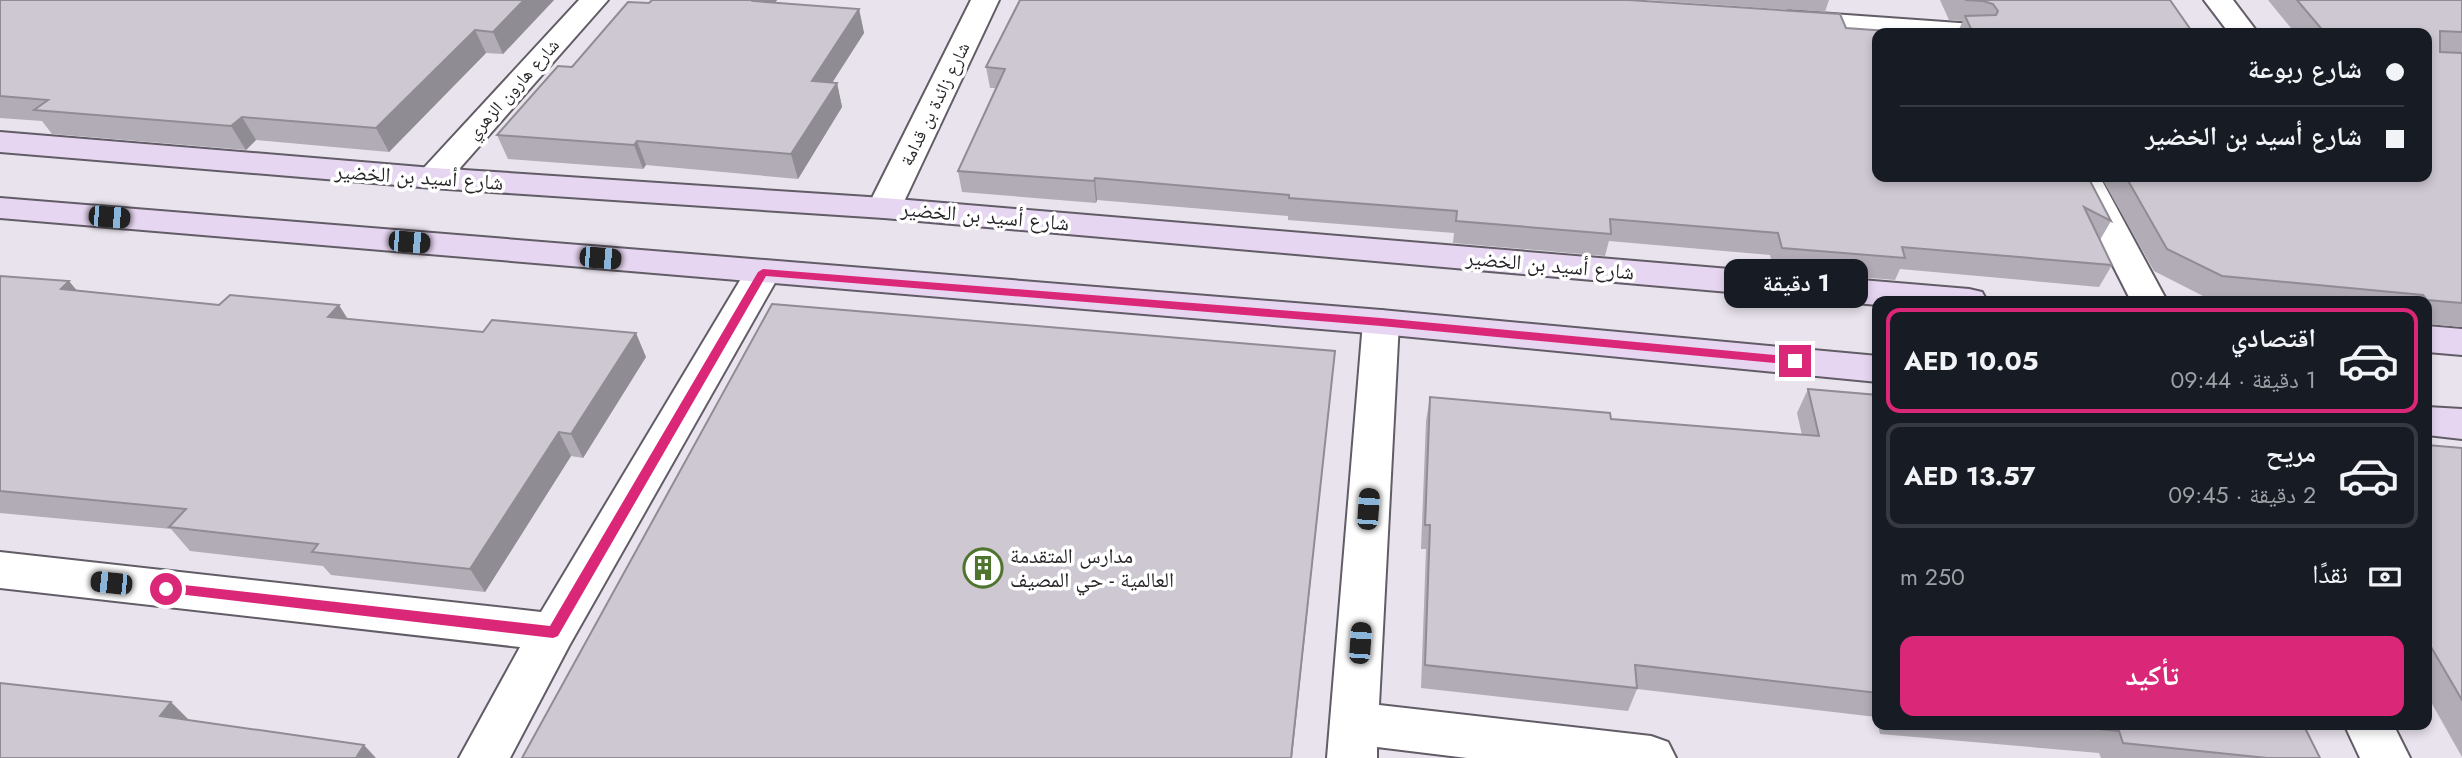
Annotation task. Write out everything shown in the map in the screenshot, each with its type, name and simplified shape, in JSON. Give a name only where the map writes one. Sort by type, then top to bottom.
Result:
[{"type":"street","name":"شارع هارون الزهري","points":[[433,178],[594,0]]},
{"type":"street","name":"شارع زائدة بن قدامة","points":[[884,208],[985,0]]},
{"type":"street","points":[[2218,0],[2240,28]]},
{"type":"street","points":[[1767,18],[1871,12],[1949,28]]},
{"type":"street","name":"شارع أسيد بن الخضير","points":[[0,142],[433,178],[884,208],[1911,296]]},
{"type":"street","points":[[2087,182],[2146,296]]},
{"type":"street","points":[[0,208],[1381,322],[1872,368]]},
{"type":"street","points":[[484,758],[553,632],[763,272]]},
{"type":"street","points":[[1381,322],[1353,740],[1651,758]]},
{"type":"street","points":[[2432,339],[2462,342]]},
{"type":"street","points":[[2432,421],[2462,424]]},
{"type":"street","points":[[0,570],[553,632]]},
{"type":"street","points":[[2371,730],[2385,758]]},
{"type":"building","points":[[0,0],[524,0],[493,32],[475,30],[376,128],[242,117],[231,126],[34,110],[48,100],[0,96]]},
{"type":"building","points":[[652,0],[754,0],[859,9],[812,81],[837,83],[791,154],[637,141],[634,145],[497,135],[558,66],[572,67],[628,2],[649,3]]},
{"type":"building","points":[[1020,0],[1629,0],[1840,14],[1846,28],[1872,30],[1872,182],[2091,182],[2111,221],[2084,207],[2112,265],[1902,247],[1905,258],[1782,248],[1778,233],[1610,219],[1611,234],[1456,221],[1457,211],[1289,198],[1289,195],[1095,178],[1094,181],[958,171],[1005,69],[986,67]]},
{"type":"building","points":[[1965,0],[2170,0],[2190,28],[1971,28],[1965,16],[1996,15],[1998,11],[1993,4]]},
{"type":"building","points":[[2297,0],[2462,0],[2462,32],[2440,31],[2440,52],[2462,53],[2462,303],[2432,300],[2432,296],[2222,276],[2167,249],[2129,182],[2432,182],[2432,28],[2321,28]]},
{"type":"building","points":[[0,276],[69,281],[61,289],[219,305],[230,295],[339,305],[328,317],[483,332],[492,320],[636,333],[571,434],[559,432],[470,569],[312,552],[318,544],[169,527],[186,509],[0,491]]},
{"type":"building","name":"مدارس المتقدمة العالمية - حي المصيف","points":[[772,304],[1335,351],[1291,758],[522,758]]},
{"type":"building","points":[[1808,389],[1872,394],[1872,692],[1635,665],[1637,688],[1425,665],[1430,525],[1425,525],[1430,397],[1610,413],[1611,419],[1819,436]]},
{"type":"building","points":[[2432,445],[2462,448],[2462,700],[2432,649]]},
{"type":"building","points":[[0,683],[171,702],[160,716],[364,745],[356,758],[0,758]]},
{"type":"building","points":[[2109,730],[2306,730],[2320,758],[2267,758],[2123,743],[2119,731]]},
{"type":"place","name":"مدارس المتقدمة العالمية - حي المصيف","points":[[983,568]]},
{"type":"route","points":[[166,589],[553,632],[763,272],[1381,322],[1795,361]]}]
